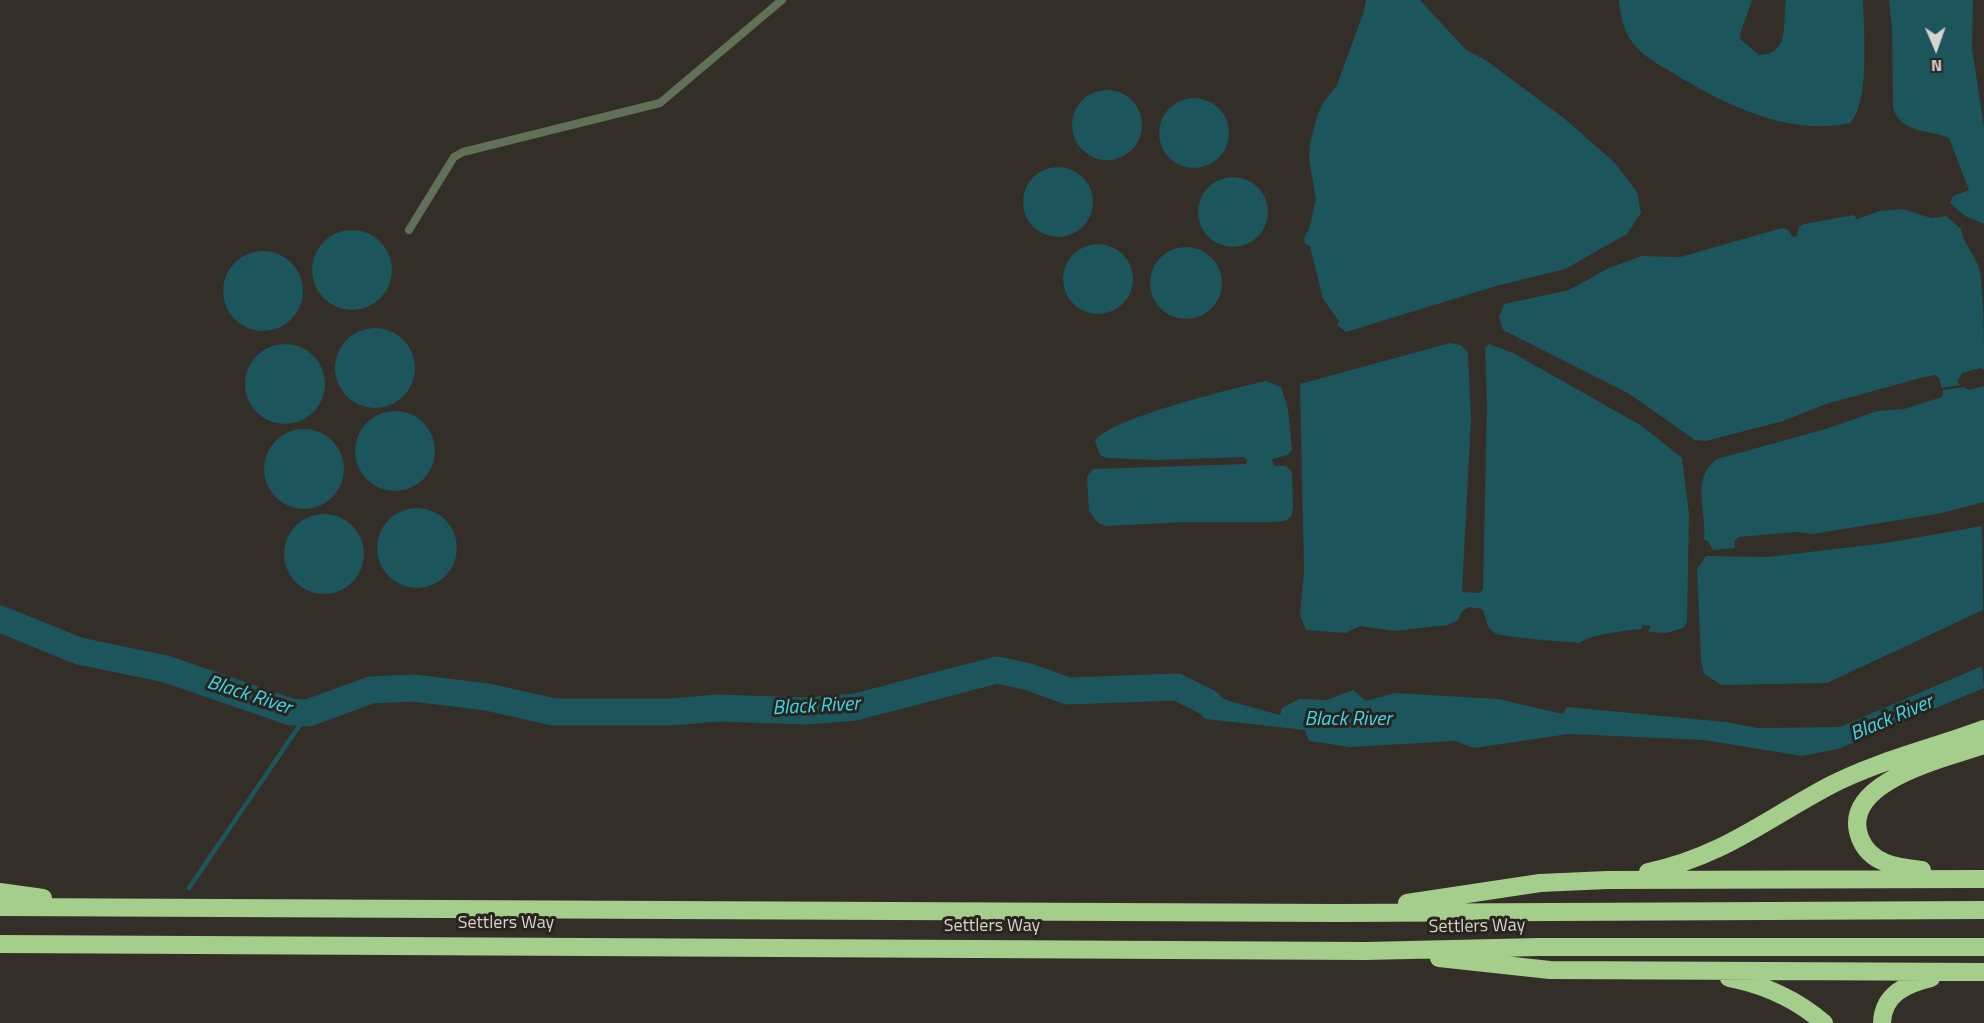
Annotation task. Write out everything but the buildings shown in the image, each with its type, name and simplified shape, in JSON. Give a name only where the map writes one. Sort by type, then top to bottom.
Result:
[{"type":"highway","points":[[1607,880],[1695,860],[1732,844],[1830,786],[1984,729]]},
{"type":"highway","points":[[1983,879],[1899,867],[1881,861],[1866,850],[1860,839],[1857,824],[1864,801],[1878,786],[1897,776],[1984,745]]},
{"type":"highway","points":[[1337,913],[1540,883],[1607,880],[1983,879]]},
{"type":"highway","points":[[0,892],[115,907]]},
{"type":"highway","name":"Settlers Way","points":[[0,907],[1337,913],[1984,910]]},
{"type":"highway","name":"Settlers Way","points":[[0,944],[1366,951],[1539,946],[1984,947]]},
{"type":"highway","points":[[1366,951],[1550,970],[1984,972]]},
{"type":"highway","points":[[1688,971],[1743,981],[1774,990],[1811,1011],[1824,1023]]},
{"type":"highway","points":[[1882,1023],[1885,1007],[1898,990],[1922,980],[1956,972]]},
{"type":"lane","points":[[409,230],[454,157],[463,152],[660,103],[782,0]]},
{"type":"water","points":[[1366,0],[1420,0],[1466,50],[1487,61],[1565,119],[1614,162],[1637,192],[1641,213],[1627,234],[1565,269],[1496,286],[1346,332],[1337,325],[1339,321],[1323,299],[1310,246],[1305,244],[1304,238],[1309,229],[1316,199],[1309,159],[1310,144],[1317,116],[1323,103],[1337,85]]},
{"type":"water","points":[[1619,0],[1752,0],[1740,34],[1741,40],[1759,55],[1769,53],[1781,43],[1786,0],[1863,0],[1865,47],[1863,83],[1861,100],[1856,113],[1850,123],[1827,126],[1804,125],[1781,122],[1758,115],[1713,96],[1655,63],[1639,50],[1625,30]]},
{"type":"water","points":[[1889,0],[1973,0],[1972,49],[1984,127],[1984,224],[1965,216],[1950,203],[1953,196],[1969,190],[1949,138],[1909,127],[1902,122],[1893,108],[1892,28]]},
{"type":"water","points":[[1107,90],[1120,93],[1132,100],[1139,112],[1142,125],[1139,138],[1132,150],[1120,157],[1107,160],[1094,157],[1082,150],[1075,138],[1072,125],[1075,112],[1082,100],[1094,93]]},
{"type":"water","points":[[1194,98],[1207,101],[1219,108],[1226,120],[1229,133],[1226,146],[1219,158],[1207,165],[1194,168],[1181,165],[1169,158],[1162,146],[1159,133],[1162,120],[1169,108],[1181,101]]},
{"type":"water","points":[[1058,167],[1071,170],[1083,177],[1090,189],[1093,202],[1090,215],[1083,227],[1071,234],[1058,237],[1045,234],[1033,227],[1026,215],[1023,202],[1026,189],[1033,177],[1045,170]]},
{"type":"water","points":[[1240,177],[1253,183],[1262,192],[1266,198],[1268,212],[1266,226],[1258,237],[1247,245],[1226,247],[1208,237],[1200,226],[1198,205],[1208,187],[1219,179]]},
{"type":"water","points":[[1903,209],[1931,218],[1946,216],[1961,229],[1964,240],[1980,271],[1984,370],[1981,368],[1962,373],[1957,382],[1960,385],[1942,388],[1939,378],[1935,375],[1924,377],[1826,404],[1783,421],[1706,441],[1695,440],[1628,393],[1503,330],[1499,317],[1504,304],[1569,290],[1609,268],[1642,256],[1680,257],[1782,228],[1788,230],[1793,237],[1797,236],[1799,227],[1804,224],[1854,215],[1857,219],[1880,211]]},
{"type":"water","points":[[352,230],[367,233],[380,242],[389,255],[392,270],[389,285],[380,298],[367,307],[352,310],[337,307],[324,298],[315,285],[312,270],[315,255],[324,242],[337,233]]},
{"type":"water","points":[[1105,244],[1118,250],[1127,259],[1131,265],[1133,279],[1131,293],[1123,304],[1112,312],[1091,314],[1073,304],[1065,293],[1063,272],[1073,254],[1084,246]]},
{"type":"water","points":[[1186,247],[1206,253],[1216,263],[1222,283],[1216,303],[1206,313],[1186,319],[1166,313],[1156,303],[1150,283],[1156,263],[1166,253]]},
{"type":"water","points":[[263,251],[278,254],[291,263],[300,276],[303,291],[300,306],[291,319],[278,328],[263,331],[248,328],[235,319],[226,306],[223,291],[226,276],[235,263],[248,254]]},
{"type":"water","points":[[375,328],[390,331],[403,340],[412,353],[415,368],[412,383],[403,396],[390,405],[375,408],[360,405],[347,396],[338,383],[335,368],[338,353],[347,340],[360,331]]},
{"type":"water","points":[[1450,343],[1461,345],[1468,353],[1471,419],[1462,592],[1480,593],[1483,589],[1487,404],[1485,348],[1489,344],[1513,353],[1642,426],[1682,458],[1689,514],[1687,622],[1683,628],[1666,633],[1648,632],[1651,626],[1642,625],[1642,629],[1600,635],[1579,643],[1535,639],[1495,633],[1488,625],[1482,609],[1469,607],[1462,611],[1458,620],[1448,625],[1394,631],[1360,626],[1345,633],[1306,630],[1300,615],[1304,571],[1300,384]]},
{"type":"water","points":[[285,344],[300,347],[313,356],[322,369],[325,384],[322,399],[313,412],[300,421],[285,424],[270,421],[257,412],[248,399],[245,384],[248,369],[257,356],[270,347]]},
{"type":"water","points":[[1266,381],[1281,387],[1288,409],[1292,449],[1288,455],[1272,459],[1274,466],[1286,466],[1292,472],[1291,517],[1285,521],[1271,522],[1185,522],[1106,526],[1098,523],[1089,511],[1087,477],[1093,469],[1246,464],[1247,460],[1244,457],[1156,460],[1107,458],[1100,455],[1095,441],[1105,432],[1122,423],[1173,405]]},
{"type":"water","points":[[1984,386],[1984,502],[1937,514],[1812,534],[1795,532],[1739,537],[1734,541],[1735,548],[1713,550],[1708,541],[1704,540],[1702,486],[1709,467],[1717,459],[1829,428],[1877,411],[1904,409],[1942,397],[1943,390],[1963,387],[1970,390]]},
{"type":"water","points":[[395,411],[410,414],[423,423],[432,436],[435,451],[432,466],[423,479],[410,488],[395,491],[380,488],[367,479],[358,466],[355,451],[358,436],[367,423],[380,414]]},
{"type":"water","points":[[304,429],[319,432],[332,441],[341,454],[344,469],[341,484],[332,497],[319,506],[304,509],[289,506],[276,497],[267,484],[264,469],[267,454],[276,441],[289,432]]},
{"type":"water","points":[[417,508],[432,511],[445,520],[454,533],[457,548],[454,563],[445,576],[432,585],[417,588],[402,585],[389,576],[380,563],[377,548],[380,533],[389,520],[402,511]]},
{"type":"water","points":[[324,514],[339,517],[352,526],[361,539],[364,554],[361,569],[352,582],[339,591],[324,594],[309,591],[296,582],[287,569],[284,554],[287,539],[296,526],[309,517]]},
{"type":"water","points":[[1982,526],[1983,610],[1827,683],[1722,685],[1704,674],[1701,660],[1697,569],[1706,556],[1768,557],[1886,543]]},
{"type":"water","name":"Black River","points":[[1982,666],[1984,688],[1838,749],[1802,756],[1704,740],[1569,734],[1474,748],[1455,741],[1350,747],[1309,741],[1305,730],[1205,719],[1177,687],[1187,681],[1229,701],[1280,715],[1282,708],[1299,699],[1327,700],[1353,690],[1366,701],[1395,693],[1498,699],[1563,714],[1567,707],[1726,722],[1758,728],[1840,727]]},
{"type":"waterway","name":"Black River","points":[[0,619],[79,651],[166,669],[291,712],[308,713],[371,690],[413,688],[487,697],[554,712],[671,712],[718,708],[807,711],[855,707],[997,670],[1029,677],[1068,691],[1177,687],[1209,703]]},
{"type":"waterway","points":[[189,888],[308,713]]}]
